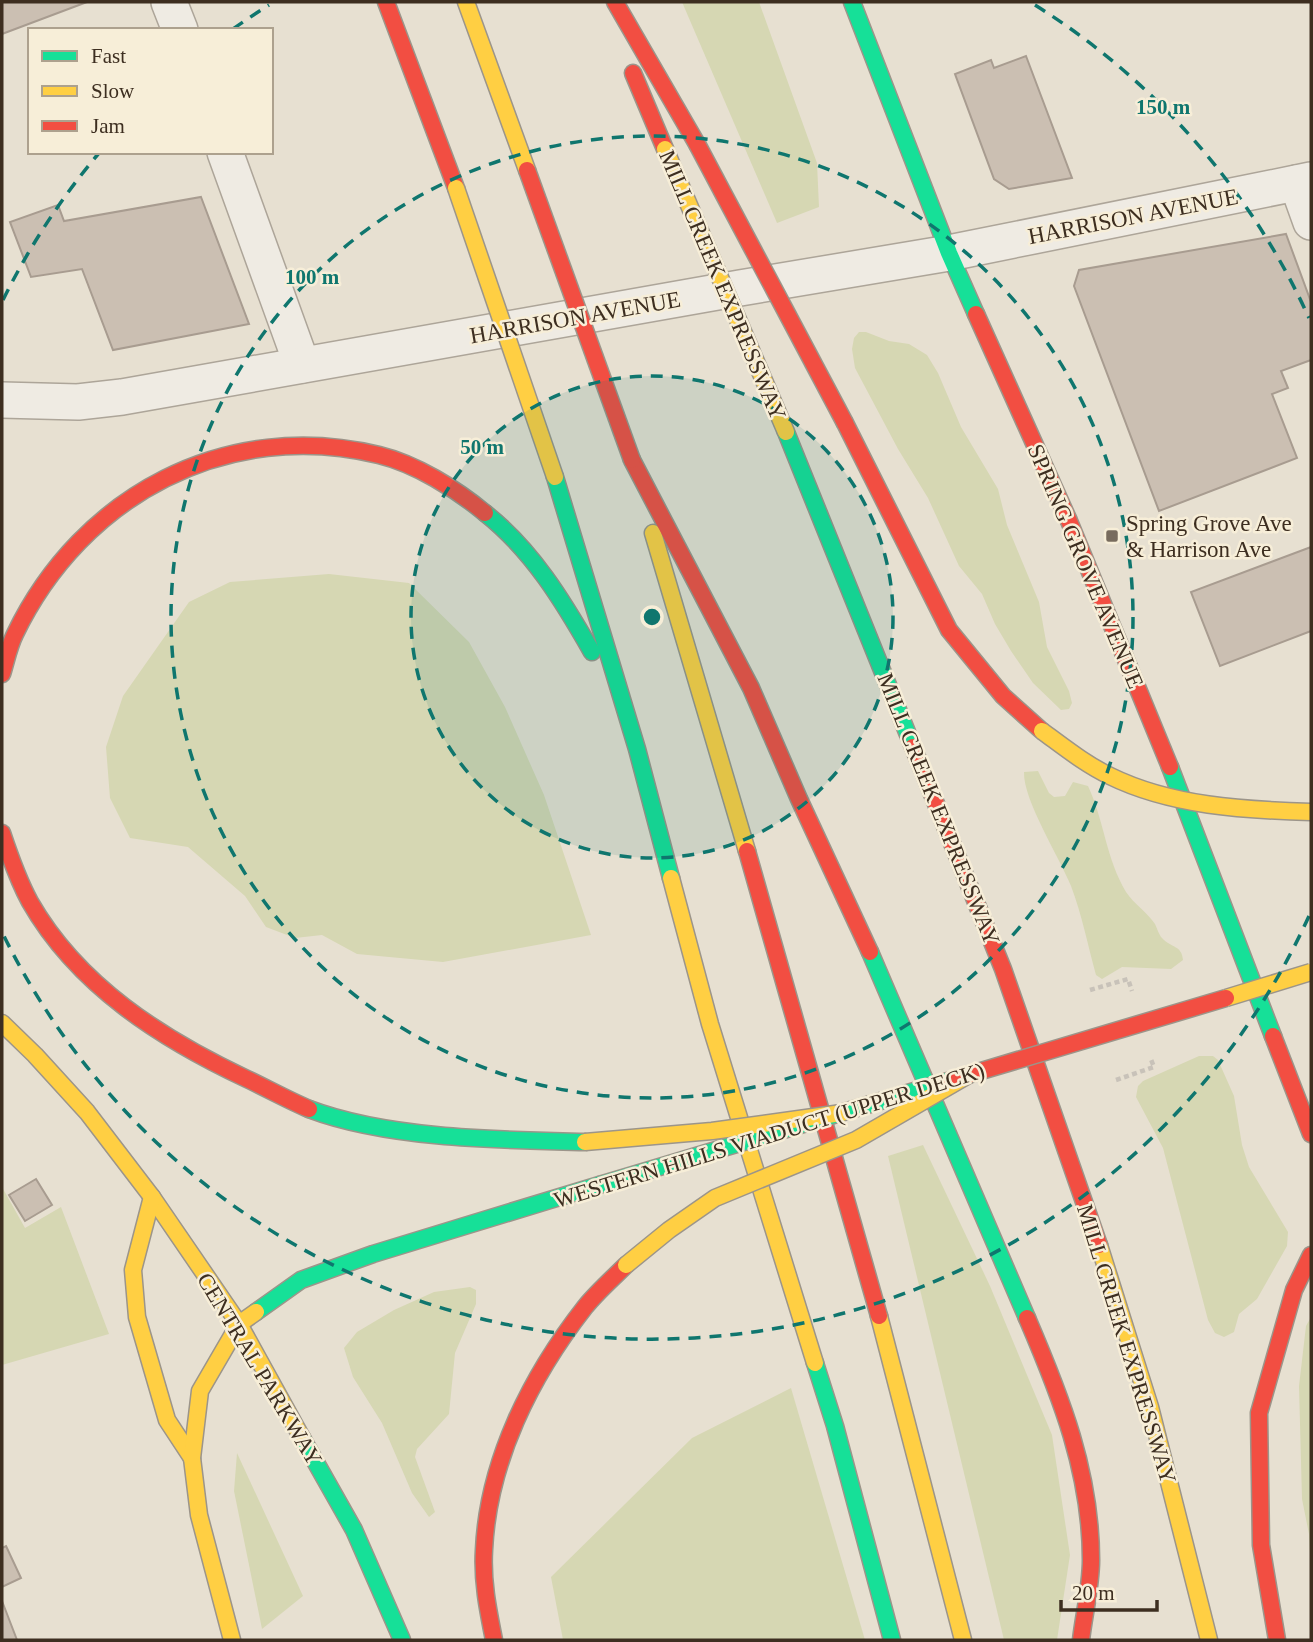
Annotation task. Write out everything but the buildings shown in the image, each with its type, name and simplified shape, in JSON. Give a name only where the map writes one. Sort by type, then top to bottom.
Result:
[{"type":"main road","points":[[386,2],[456,188],[555,477],[637,749],[710,1024],[835,1426],[892,1640]]},
{"type":"main road","points":[[466,2],[632,460],[787,988],[867,1273],[963,1640]]},
{"type":"main road","name":"MILL CREEK EXPRESSWAY","points":[[604,2],[786,432],[1003,969],[1086,1203],[1150,1407],[1209,1640]]},
{"type":"main road","points":[[615,2],[697,144],[845,423],[949,631],[1003,696],[1042,731],[1088,764],[1135,785],[1185,800],[1249,810],[1311,812]]},
{"type":"main road","name":"SPRING GROVE AVENUE","points":[[852,2],[949,253],[1069,521],[1162,747],[1311,1134]]},
{"type":"main road","points":[[2,674],[13,636],[36,593],[67,551],[102,517],[131,497],[185,467],[241,450],[290,445],[333,446],[382,456],[431,479],[478,508],[523,548],[561,597],[599,663],[637,749]]},
{"type":"main road","points":[[632,460],[751,688],[858,924],[1045,1359],[1070,1424],[1087,1496],[1091,1562],[1081,1640]]},
{"type":"main road","points":[[2,833],[20,884],[47,930],[80,969],[126,1009],[192,1053],[323,1115],[419,1134],[585,1142],[712,1131],[842,1113]]},
{"type":"main road","points":[[1254,984],[1311,970]]},
{"type":"main road","name":"WESTERN HILLS VIADUCT (UPPER DECK)","points":[[239,1324],[301,1280],[373,1254],[1311,970]]},
{"type":"main road","name":"CENTRAL PARKWAY","points":[[2,1023],[87,1112],[152,1197],[239,1324],[354,1530],[402,1640]]},
{"type":"main road","points":[[494,1640],[488,1620],[483,1576],[483,1532],[491,1489],[514,1419],[546,1363],[586,1306],[626,1265],[669,1230],[715,1198],[856,1140],[970,1074]]},
{"type":"main road","points":[[152,1197],[133,1270],[137,1317],[167,1420],[192,1458]]},
{"type":"main road","points":[[1277,1640],[1261,1545],[1259,1413],[1294,1290],[1311,1255]]},
{"type":"main road","points":[[232,1640],[199,1516],[192,1458],[200,1391],[239,1324]]},
{"type":"street","points":[[169,2],[179,28]]},
{"type":"street","points":[[226,154],[302,365]]},
{"type":"street","points":[[1304,181],[1311,222]]},
{"type":"street","name":"HARRISON AVENUE","points":[[2,400],[78,402],[302,365],[949,253],[1304,181]]},
{"type":"path","points":[[1090,990],[1128,979]]},
{"type":"path","points":[[1116,1080],[1154,1067]]},
{"type":"green space","points":[[682,2],[759,2],[817,163],[819,207],[777,223]]},
{"type":"green space","points":[[859,332],[909,344],[927,355],[938,373],[961,427],[998,489],[1007,525],[1039,602],[1047,647],[1069,691],[1072,703],[1069,709],[1061,710],[1033,683],[995,624],[982,594],[959,566],[928,498],[898,449],[855,368],[852,349],[854,338]]},
{"type":"green space","points":[[329,574],[409,583],[469,642],[505,707],[544,795],[591,935],[443,962],[357,954],[322,935],[295,938],[266,927],[245,896],[188,847],[130,838],[110,798],[106,747],[123,696],[189,602],[230,582]]},
{"type":"green space","points":[[1038,771],[1049,793],[1054,797],[1065,796],[1073,782],[1088,786],[1114,866],[1126,892],[1152,920],[1162,938],[1181,952],[1183,960],[1171,969],[1122,967],[1102,979],[1096,975],[1071,886],[1035,812],[1025,784],[1024,772]]},
{"type":"green space","points":[[1199,1056],[1213,1056],[1218,1060],[1234,1096],[1242,1145],[1249,1167],[1288,1232],[1287,1246],[1257,1299],[1239,1314],[1234,1332],[1224,1337],[1215,1333],[1208,1320],[1163,1148],[1136,1097],[1138,1086],[1143,1081]]},
{"type":"green space","points":[[923,1145],[990,1286],[1052,1435],[1070,1555],[1057,1640],[1004,1640],[888,1156]]},
{"type":"green space","points":[[2,1187],[25,1228],[61,1207],[109,1334],[2,1365]]},
{"type":"green space","points":[[470,1287],[476,1290],[476,1304],[455,1353],[449,1414],[417,1449],[415,1457],[435,1512],[429,1517],[412,1493],[382,1423],[353,1377],[344,1348],[357,1332],[394,1310],[434,1292]]},
{"type":"green space","points":[[1311,1317],[1311,1570],[1309,1534],[1302,1499],[1299,1386],[1306,1326]]},
{"type":"green space","points":[[791,1388],[865,1640],[563,1640],[551,1577],[692,1438]]},
{"type":"green space","points":[[237,1453],[303,1596],[262,1629],[234,1491]]},
{"type":"traffic: fast","points":[[852,2],[949,253],[976,314]]},
{"type":"traffic: fast","points":[[786,432],[913,747]]},
{"type":"traffic: fast","points":[[555,477],[637,749],[671,878]]},
{"type":"traffic: fast","points":[[485,513],[532,560],[558,595],[592,652]]},
{"type":"traffic: fast","points":[[1170,767],[1273,1036]]},
{"type":"traffic: fast","points":[[870,952],[1027,1318]]},
{"type":"traffic: fast","points":[[599,1185],[951,1080]]},
{"type":"traffic: fast","points":[[309,1109],[374,1127],[409,1132],[482,1139],[585,1142]]},
{"type":"traffic: fast","points":[[256,1312],[301,1280],[373,1254],[599,1185]]},
{"type":"traffic: fast","points":[[815,1363],[835,1426],[892,1640]]},
{"type":"traffic: fast","points":[[302,1438],[354,1530],[402,1640]]},
{"type":"traffic: slow","points":[[466,2],[527,170]]},
{"type":"traffic: slow","points":[[665,149],[786,432]]},
{"type":"traffic: slow","points":[[456,188],[555,477]]},
{"type":"traffic: slow","points":[[653,533],[747,851]]},
{"type":"traffic: slow","points":[[1042,731],[1101,771],[1158,794],[1234,808],[1311,812]]},
{"type":"traffic: slow","points":[[671,878],[710,1024],[815,1363]]},
{"type":"traffic: slow","points":[[1226,998],[1311,972]]},
{"type":"traffic: slow","points":[[2,1023],[87,1112],[152,1197],[239,1324],[302,1438]]},
{"type":"traffic: slow","points":[[626,1265],[669,1230],[715,1198],[856,1140],[970,1074]]},
{"type":"traffic: slow","points":[[585,1142],[712,1131],[842,1113]]},
{"type":"traffic: slow","points":[[152,1197],[133,1270],[137,1317],[167,1420],[192,1458]]},
{"type":"traffic: slow","points":[[1099,1245],[1150,1407],[1209,1640]]},
{"type":"traffic: slow","points":[[232,1640],[199,1515],[192,1458],[200,1391],[239,1324],[256,1312]]},
{"type":"traffic: slow","points":[[879,1316],[963,1640]]},
{"type":"traffic: jam","points":[[386,2],[456,188]]},
{"type":"traffic: jam","points":[[615,2],[697,144]]},
{"type":"traffic: jam","points":[[633,73],[665,149]]},
{"type":"traffic: jam","points":[[697,144],[845,423]]},
{"type":"traffic: jam","points":[[527,170],[632,460]]},
{"type":"traffic: jam","points":[[976,314],[1069,521],[1170,767]]},
{"type":"traffic: jam","points":[[845,423],[949,630],[1003,696],[1042,731]]},
{"type":"traffic: jam","points":[[2,674],[15,634],[44,585],[79,542],[120,507],[165,478],[215,459],[267,448],[322,446],[379,455],[407,464],[435,478],[485,513]]},
{"type":"traffic: jam","points":[[632,460],[751,688],[870,952]]},
{"type":"traffic: jam","points":[[913,747],[1003,969],[1099,1245]]},
{"type":"traffic: jam","points":[[2,833],[30,902],[72,959],[97,984],[154,1028],[184,1046],[309,1109]]},
{"type":"traffic: jam","points":[[747,851],[879,1316]]},
{"type":"traffic: jam","points":[[951,1080],[1226,998]]},
{"type":"traffic: jam","points":[[1273,1036],[1311,1134]]},
{"type":"traffic: jam","points":[[1277,1640],[1261,1545],[1259,1413],[1294,1290],[1311,1255]]},
{"type":"traffic: jam","points":[[494,1640],[485,1584],[484,1550],[487,1517],[503,1452],[530,1391],[565,1334],[585,1307],[626,1265]]},
{"type":"traffic: jam","points":[[1027,1318],[1072,1436],[1086,1497],[1091,1570],[1081,1640]]},
{"type":"place","name":"Spring Grove Ave & Harrison Ave","points":[[1112,536]]}]
